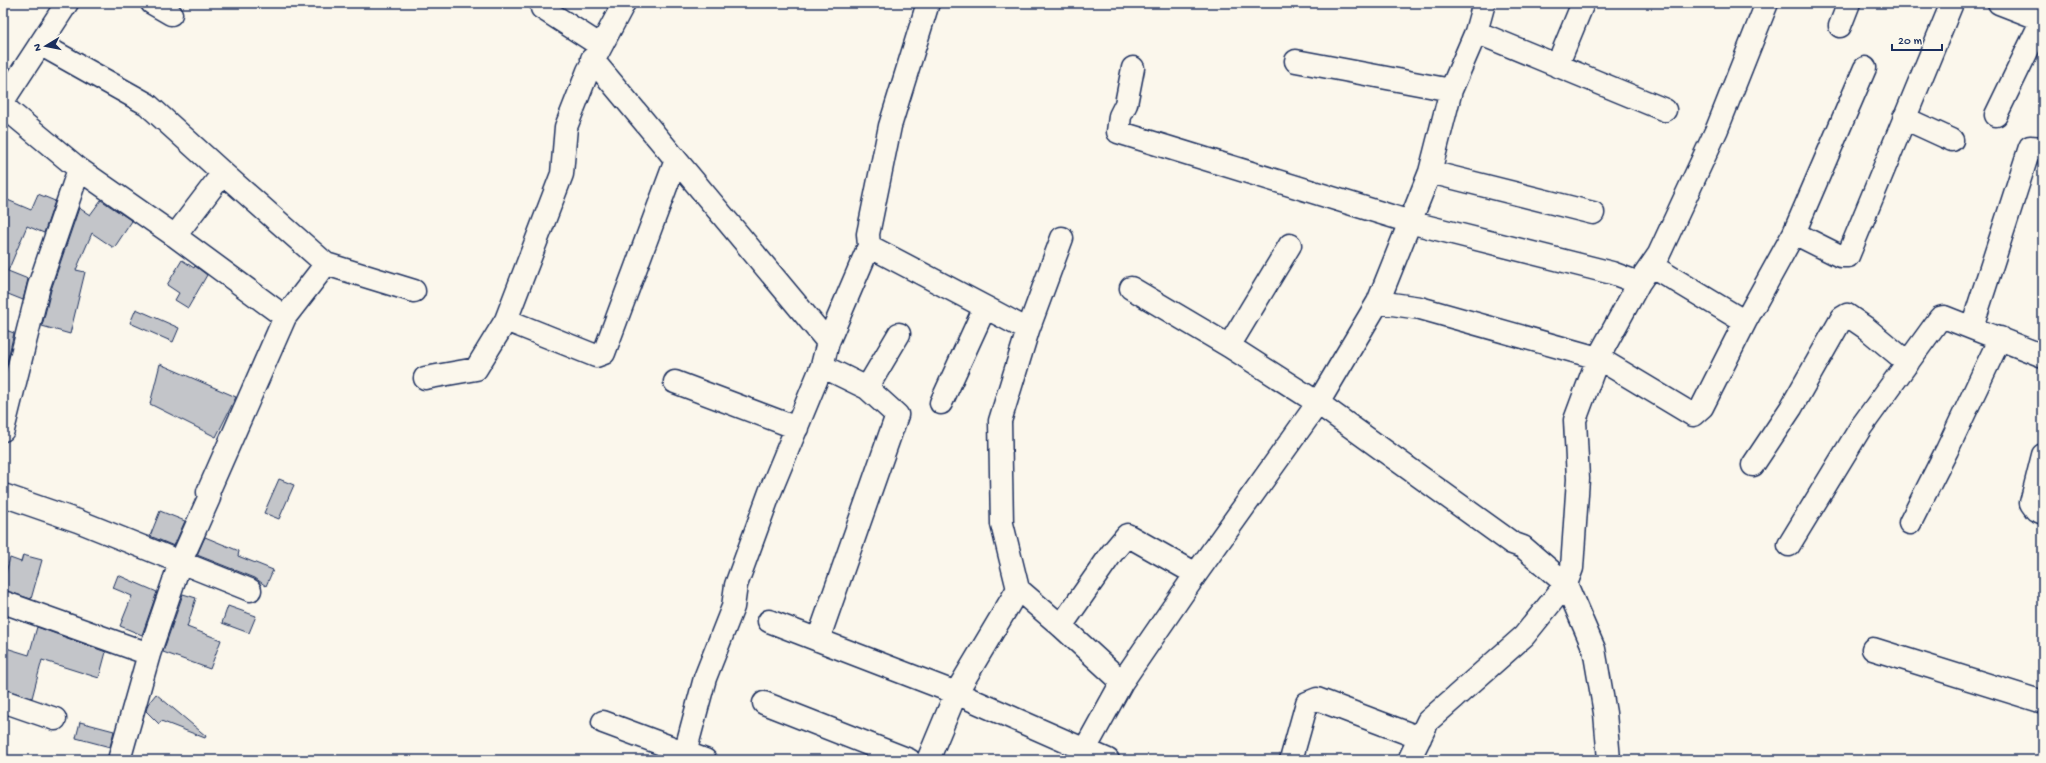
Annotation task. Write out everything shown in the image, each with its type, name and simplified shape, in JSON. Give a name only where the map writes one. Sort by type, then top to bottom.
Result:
[{"type":"street","points":[[3,101],[67,3]]},
{"type":"street","points":[[152,3],[171,14]]},
{"type":"street","points":[[541,3],[542,8],[596,55],[676,160],[828,342]]},
{"type":"street","points":[[425,378],[476,369],[506,320],[562,174],[566,127],[596,55],[624,3]]},
{"type":"street","points":[[684,756],[705,678],[733,608],[736,585],[770,492],[822,366],[828,342],[869,246],[868,234],[890,126],[928,3]]},
{"type":"street","points":[[1081,755],[1122,682],[1196,574],[1318,403],[1378,302],[1430,172],[1451,90],[1476,32],[1484,3]]},
{"type":"street","points":[[1557,66],[1583,3]]},
{"type":"street","points":[[1409,760],[1428,721],[1524,636],[1566,584],[1572,568],[1578,479],[1575,420],[1598,358],[1639,283],[1660,254],[1717,129],[1767,3]]},
{"type":"street","points":[[1840,26],[1848,3]]},
{"type":"street","points":[[1794,233],[1840,256],[1848,256],[1952,3]]},
{"type":"street","points":[[1996,115],[2042,20],[1999,3]]},
{"type":"street","points":[[1476,32],[1665,110]]},
{"type":"street","points":[[40,44],[147,104],[326,264],[414,291]]},
{"type":"street","points":[[1296,61],[1451,90]]},
{"type":"street","points":[[1133,68],[1126,104],[1120,116],[1118,132],[1410,222],[1612,273],[1639,283]]},
{"type":"street","points":[[1378,302],[1420,308],[1598,358],[1693,415],[1702,407],[1745,322],[1794,233],[1865,68]]},
{"type":"street","points":[[3,106],[79,169],[176,236],[285,317]]},
{"type":"street","points":[[1904,118],[1952,140]]},
{"type":"street","points":[[1972,327],[2030,146],[2043,148]]},
{"type":"street","points":[[506,320],[596,356],[604,353],[676,160]]},
{"type":"street","points":[[3,430],[39,286],[79,169]]},
{"type":"street","points":[[1430,172],[1592,213]]},
{"type":"street","points":[[176,236],[223,173]]},
{"type":"street","points":[[1062,238],[1028,330],[1000,421],[1002,524],[1018,589],[1122,682]]},
{"type":"street","points":[[1229,346],[1290,245]]},
{"type":"street","points":[[869,246],[1028,330]]},
{"type":"street","points":[[119,760],[149,654],[180,563],[209,498],[208,492],[285,317],[326,264]]},
{"type":"street","points":[[1652,266],[1745,322]]},
{"type":"street","points":[[1131,288],[1229,346],[1318,403],[1512,543],[1523,547],[1566,584],[1594,648],[1606,713],[1609,760]]},
{"type":"street","points":[[940,403],[985,307]]},
{"type":"street","points":[[1753,465],[1791,408],[1842,318],[1847,315],[1866,328],[1908,363]]},
{"type":"street","points":[[1789,545],[1861,427],[1940,318],[1944,317],[1972,327],[2043,356]]},
{"type":"street","points":[[867,388],[898,334]]},
{"type":"street","points":[[1910,523],[1948,450],[2000,338]]},
{"type":"street","points":[[818,640],[897,415],[867,388],[822,366]]},
{"type":"street","points":[[675,382],[797,428]]},
{"type":"street","points":[[2043,455],[2031,503],[2036,510],[2043,513]]},
{"type":"street","points":[[3,495],[78,521],[250,590]]},
{"type":"street","points":[[1061,626],[1112,553],[1127,535],[1196,574]]},
{"type":"street","points":[[928,760],[956,693],[1018,589]]},
{"type":"street","points":[[3,602],[149,654]]},
{"type":"street","points":[[769,621],[956,693],[1081,755],[1108,760]]},
{"type":"street","points":[[1873,649],[2043,702]]},
{"type":"street","points":[[1291,760],[1306,702],[1317,699],[1420,738]]},
{"type":"street","points":[[3,701],[55,719]]},
{"type":"street","points":[[764,703],[909,760]]},
{"type":"street","points":[[603,722],[684,756],[705,760]]},
{"type":"building","points":[[38,194],[55,201],[44,233],[27,226],[8,271],[28,279],[23,300],[3,292],[3,198],[31,210]]},
{"type":"building","points":[[101,200],[132,221],[114,248],[92,233],[76,270],[85,272],[70,334],[42,326],[51,290],[79,208],[90,215]]},
{"type":"building","points":[[182,260],[194,268],[195,266],[207,275],[188,308],[175,300],[179,293],[167,285]]},
{"type":"building","points":[[136,309],[179,328],[173,342],[130,323]]},
{"type":"building","points":[[3,329],[14,333],[4,375],[3,375]]},
{"type":"building","points":[[160,364],[236,397],[216,437],[150,404]]},
{"type":"building","points":[[279,479],[294,485],[279,519],[264,513]]},
{"type":"building","points":[[160,511],[185,521],[174,546],[150,536]]},
{"type":"building","points":[[205,537],[239,551],[238,556],[273,570],[266,586],[255,578],[197,555]]},
{"type":"building","points":[[23,555],[42,560],[31,599],[3,590],[3,583],[10,558],[21,562]]},
{"type":"building","points":[[118,575],[157,592],[142,635],[120,626],[132,596],[113,588]]},
{"type":"building","points":[[183,594],[196,598],[187,627],[221,640],[210,669],[163,652]]},
{"type":"building","points":[[228,606],[256,616],[249,633],[222,623]]},
{"type":"building","points":[[37,627],[106,652],[99,678],[42,660],[32,698],[3,689],[3,647],[29,655]]},
{"type":"building","points":[[156,694],[206,736],[205,738],[161,721],[159,724],[146,711],[148,704]]},
{"type":"building","points":[[80,722],[114,731],[110,747],[76,738]]}]
